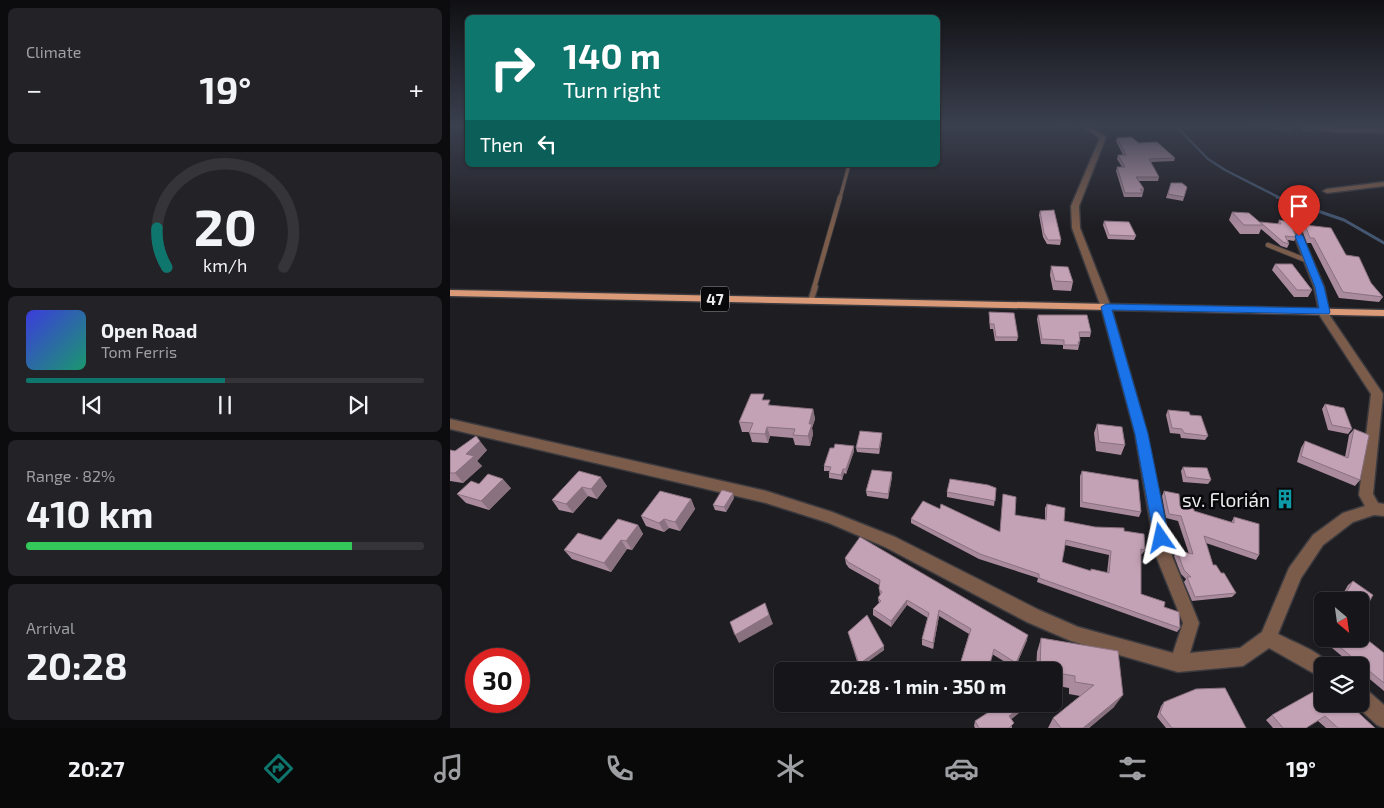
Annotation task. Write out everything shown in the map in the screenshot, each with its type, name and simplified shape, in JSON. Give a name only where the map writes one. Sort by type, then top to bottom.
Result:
[{"type":"main road","name":"47","points":[[450,293],[1384,313]]},
{"type":"street","points":[[1093,160],[1074,206],[1076,228],[1106,307],[1141,434],[1164,556],[1192,623],[1178,663]]},
{"type":"street","points":[[1327,191],[1384,184]]},
{"type":"street","points":[[1293,223],[1310,261],[1330,325],[1377,394],[1366,495],[1379,509]]},
{"type":"street","points":[[450,424],[766,497],[832,518],[890,542],[1033,616],[1077,635],[1178,663],[1243,657],[1268,638],[1295,573],[1318,540],[1348,516],[1379,509]]},
{"type":"street","points":[[1268,638],[1314,663]]},
{"type":"street","points":[[1369,705],[1384,718]]},
{"type":"lane","points":[[810,300],[848,167]]},
{"type":"lane","points":[[1268,245],[1310,261]]},
{"type":"building","points":[[1121,160],[1150,160],[1159,177],[1136,177],[1144,189],[1140,189],[1143,193],[1125,193],[1117,167],[1125,167]]},
{"type":"building","points":[[1171,183],[1182,183],[1187,187],[1184,197],[1168,194]]},
{"type":"building","points":[[1054,210],[1061,240],[1048,240],[1044,233],[1040,211]]},
{"type":"building","points":[[1232,212],[1249,213],[1263,225],[1244,225]]},
{"type":"building","points":[[1279,220],[1290,222],[1296,237],[1285,236],[1289,244],[1283,242],[1260,222],[1281,224]]},
{"type":"building","points":[[1104,221],[1129,222],[1136,236],[1109,235]]},
{"type":"building","points":[[1305,225],[1331,228],[1346,255],[1359,257],[1371,283],[1383,297],[1343,292],[1314,238],[1310,238]]},
{"type":"building","points":[[1275,264],[1292,264],[1312,290],[1297,290]]},
{"type":"building","points":[[1051,266],[1068,267],[1073,282],[1055,281]]},
{"type":"building","points":[[989,312],[1014,313],[1018,337],[996,337],[994,324],[990,324]]},
{"type":"building","points":[[1038,315],[1087,315],[1091,332],[1079,332],[1079,345],[1064,345],[1064,340],[1042,339]]},
{"type":"building","points":[[751,394],[764,394],[762,400],[770,400],[768,405],[813,409],[809,424],[812,424],[808,436],[793,435],[795,429],[767,427],[765,434],[749,433],[753,423],[739,422]]},
{"type":"building","points":[[1325,404],[1344,408],[1352,429],[1332,425]]},
{"type":"building","points":[[1168,410],[1189,412],[1190,415],[1201,416],[1208,436],[1184,433],[1182,429],[1172,428]]},
{"type":"building","points":[[1097,424],[1122,427],[1125,445],[1099,442]]},
{"type":"building","points":[[1354,429],[1369,435],[1360,480],[1301,456],[1305,441],[1348,458]]},
{"type":"building","points":[[860,431],[882,433],[879,449],[856,448]]},
{"type":"building","points":[[476,436],[480,441],[466,454],[474,456],[455,473],[450,473],[450,450],[455,451]]},
{"type":"building","points":[[835,444],[854,446],[846,469],[843,469],[841,475],[829,473],[831,467],[824,466],[830,448],[834,448]]},
{"type":"building","points":[[1183,467],[1207,468],[1211,480],[1186,477]]},
{"type":"building","points":[[872,470],[892,472],[888,494],[866,491]]},
{"type":"building","points":[[579,471],[601,477],[591,489],[582,487],[566,504],[552,500]]},
{"type":"building","points":[[1082,471],[1138,480],[1141,512],[1082,502]]},
{"type":"building","points":[[488,474],[503,479],[481,501],[457,494],[471,481],[479,484]]},
{"type":"building","points":[[950,479],[996,488],[995,501],[947,492]]},
{"type":"building","points":[[722,490],[733,493],[724,507],[713,505]]},
{"type":"building","points":[[660,491],[691,499],[675,522],[664,519],[659,523],[641,516]]},
{"type":"building","points":[[1164,491],[1179,494],[1180,506],[1194,509],[1194,511],[1234,523],[1234,517],[1259,524],[1259,555],[1204,536],[1213,565],[1216,565],[1221,573],[1224,573],[1236,593],[1195,597],[1187,577],[1191,577],[1184,570],[1177,551],[1193,554],[1181,516],[1169,514]]},
{"type":"building","points":[[1003,494],[1016,497],[1015,515],[1046,520],[1047,504],[1065,508],[1064,521],[1095,527],[1124,528],[1124,531],[1144,534],[1145,550],[1141,549],[1141,594],[1165,602],[1164,607],[1179,612],[1180,628],[1039,578],[1039,574],[980,554],[911,519],[923,501],[940,509],[941,504],[1000,532]],"holes":[[[1066,540],[1111,551],[1109,573],[1091,569],[1091,571],[1062,562]]]},
{"type":"building","points":[[618,519],[638,525],[626,541],[621,540],[604,563],[564,550],[578,533],[601,540]]},
{"type":"building","points":[[860,537],[1028,635],[1016,662],[994,649],[990,662],[961,662],[971,629],[939,610],[933,643],[922,639],[929,613],[907,600],[891,621],[873,609],[881,601],[878,598],[882,592],[879,589],[880,580],[848,562],[845,558]]},
{"type":"building","points":[[1353,581],[1369,592],[1346,592]]},
{"type":"building","points":[[1369,592],[1373,595],[1369,602]]},
{"type":"building","points":[[765,603],[769,615],[735,635],[730,622]]},
{"type":"building","points":[[867,615],[884,646],[862,662],[858,662],[848,632]]},
{"type":"building","points":[[1041,638],[1118,651],[1123,695],[1083,728],[1061,728],[1053,718],[1094,685],[1075,682],[1075,676],[1062,674],[1062,662],[1040,662]]},
{"type":"building","points":[[1369,641],[1384,653],[1384,683],[1369,671],[1369,657],[1352,657],[1341,648],[1369,648]]},
{"type":"building","points":[[1225,688],[1246,728],[1172,728],[1160,713],[1164,702],[1196,689]]},
{"type":"building","points":[[1314,691],[1314,712],[1358,712],[1375,728],[1338,728],[1325,716],[1306,728],[1283,728],[1272,715]]},
{"type":"building","points":[[989,712],[1014,712],[1009,716],[1014,723],[1009,728],[979,728],[975,721]]},
{"type":"waterway","points":[[1210,160],[1280,198]]},
{"type":"waterway","points":[[1277,197],[1344,220],[1384,243]]},
{"type":"place","name":"sv. Florián","points":[[1285,499]]},
{"type":"route","points":[[1161,538],[1141,434],[1106,307],[1325,312],[1319,287],[1299,236]]}]
